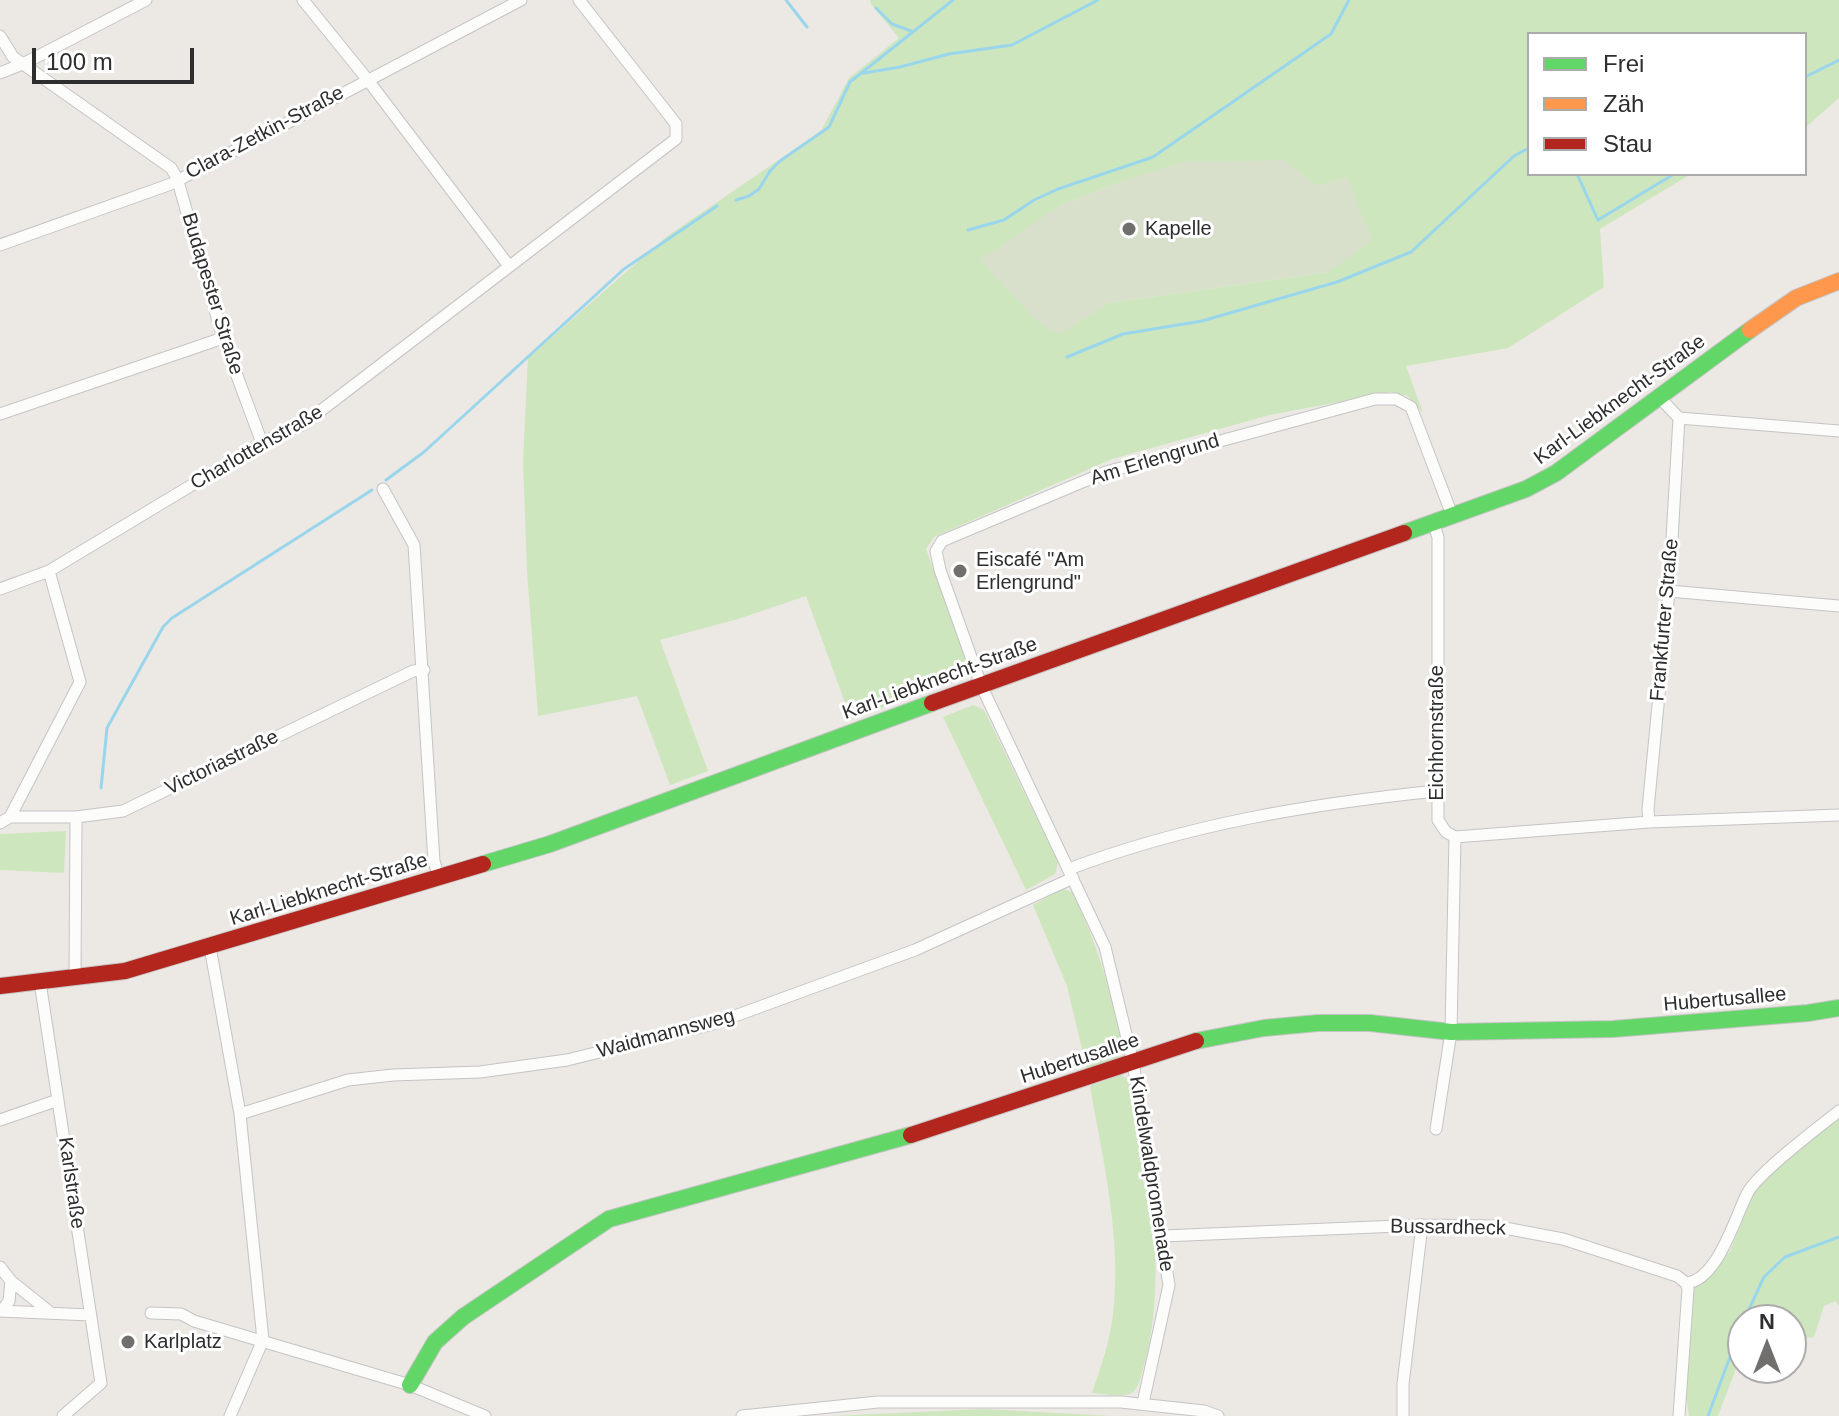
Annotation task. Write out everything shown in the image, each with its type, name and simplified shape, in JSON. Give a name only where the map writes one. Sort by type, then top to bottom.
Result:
[{"type":"street","points":[[0,73],[146,0]]},
{"type":"street","points":[[303,0],[509,266]]},
{"type":"street","name":"Clara-Zetkin-Straße","points":[[0,245],[171,184],[177,178],[521,0]]},
{"type":"street","name":"Charlottenstraße","points":[[0,589],[49,571],[262,443],[302,425],[676,139],[676,124],[579,0]]},
{"type":"street","points":[[0,36],[13,57],[171,168],[177,178]]},
{"type":"street","name":"Budapester Straße","points":[[177,178],[223,338],[262,443]]},
{"type":"street","name":"Karl-Liebknecht-Straße","points":[[0,986],[125,971],[550,844],[1541,482],[1777,310],[1796,298],[1839,281]]},
{"type":"street","points":[[0,414],[223,338]]},
{"type":"street","points":[[1659,397],[1679,418],[1839,431]]},
{"type":"street","name":"Am Erlengrund","points":[[981,685],[940,570],[936,556],[938,545],[1106,472],[1375,399],[1396,399],[1411,407],[1452,515]]},
{"type":"street","name":"Frankfurter Straße","points":[[1649,822],[1669,591],[1679,418]]},
{"type":"street","points":[[383,489],[414,545],[434,861],[439,878]]},
{"type":"street","name":"Eichhornstraße","points":[[1433,522],[1438,537],[1438,820],[1446,832],[1455,837]]},
{"type":"street","points":[[5,820],[80,682],[49,571]]},
{"type":"street","points":[[1669,591],[1839,606]]},
{"type":"street","name":"Victoriastraße","points":[[5,820],[76,817],[123,811],[413,671],[424,670]]},
{"type":"street","name":"Kindelwaldpromenade","points":[[981,685],[1105,947],[1133,1063],[1169,1285],[1143,1403]]},
{"type":"street","name":"Waidmannsweg","points":[[240,1114],[348,1080],[480,1072],[567,1060],[713,1024],[915,950],[1122,849],[1224,821],[1340,801],[1436,791]]},
{"type":"street","points":[[1436,1129],[1451,1032],[1455,837],[1649,822],[1839,815]]},
{"type":"street","points":[[75,978],[76,817]]},
{"type":"street","points":[[210,947],[240,1114],[263,1340],[230,1416]]},
{"type":"street","name":"Karlstraße","points":[[40,982],[101,1383],[63,1416]]},
{"type":"street","name":"Hubertusallee","points":[[410,1385],[435,1342],[463,1317],[609,1219],[939,1127],[1187,1043],[1264,1028],[1318,1023],[1370,1023],[1451,1032],[1613,1029],[1839,1008]]},
{"type":"street","points":[[0,1120],[58,1100]]},
{"type":"street","points":[[1679,1416],[1688,1298],[1686,1283],[1700,1278],[1714,1263],[1748,1190],[1839,1111]]},
{"type":"street","points":[[1403,1416],[1403,1384],[1422,1225]]},
{"type":"street","name":"Bussardheck","points":[[1163,1236],[1422,1225],[1494,1226],[1532,1232],[1610,1253],[1677,1276],[1686,1283]]},
{"type":"street","points":[[0,1267],[11,1281],[51,1313]]},
{"type":"street","points":[[1,1311],[9,1301],[11,1281]]},
{"type":"street","points":[[1,1311],[90,1315]]},
{"type":"street","points":[[151,1313],[181,1314],[194,1321],[410,1385],[485,1416]]},
{"type":"street","points":[[742,1416],[878,1402],[1143,1403],[1204,1411],[1218,1416]]},
{"type":"green space","points":[[870,0],[1839,0],[1839,98],[1807,126],[1807,32],[1527,32],[1527,176],[1688,176],[1600,229],[1604,287],[1508,348],[1406,366],[1423,413],[1408,396],[1391,392],[1270,415],[1112,459],[934,537],[926,549],[969,667],[963,678],[851,719],[806,596],[738,619],[660,640],[708,771],[670,785],[637,696],[538,716],[527,571],[523,460],[528,358],[666,237],[821,131],[849,78],[899,38]],"holes":[[[1131,178],[1317,186],[1347,178],[1328,272],[1108,303],[1064,331],[1059,206]]]},
{"type":"green space","points":[[1285,160],[1317,186],[1347,178],[1372,240],[1328,272],[1108,303],[1064,332],[1055,333],[1037,321],[980,260],[1059,206],[1131,178],[1184,162]]},
{"type":"green space","points":[[973,705],[984,710],[1058,862],[1055,874],[1026,890],[943,717]]},
{"type":"green space","points":[[66,831],[64,873],[0,870],[0,834]]},
{"type":"green space","points":[[1062,889],[1072,892],[1089,930],[1109,988],[1123,1048],[1117,1059],[1087,1070],[1067,986],[1033,905]]},
{"type":"green space","points":[[1121,1075],[1130,1080],[1149,1185],[1155,1292],[1152,1327],[1139,1382],[1130,1394],[1120,1396],[1092,1393],[1112,1324],[1115,1257],[1110,1200],[1090,1086]]},
{"type":"green space","points":[[1839,1113],[1839,1307],[1836,1301],[1824,1306],[1814,1337],[1807,1338],[1807,1304],[1727,1304],[1727,1384],[1730,1384],[1718,1416],[1689,1416],[1685,1388],[1694,1288],[1730,1251],[1756,1188]]},
{"type":"green space","points":[[983,1409],[1112,1416],[833,1416]]},
{"type":"waterway","points":[[786,0],[807,27]]},
{"type":"waterway","points":[[736,200],[759,189],[780,161],[829,127],[850,82],[953,0]]},
{"type":"waterway","points":[[864,73],[949,54],[1012,45],[1098,0]]},
{"type":"waterway","points":[[968,230],[1004,220],[1034,200],[1058,189],[1153,157],[1331,34],[1349,0]]},
{"type":"waterway","points":[[876,8],[892,24],[911,31]]},
{"type":"waterway","points":[[1807,76],[1839,60]]},
{"type":"waterway","points":[[1067,357],[1123,334],[1202,321],[1337,282],[1411,252],[1514,156],[1527,149]]},
{"type":"waterway","points":[[1578,176],[1598,220],[1671,176]]},
{"type":"waterway","points":[[386,480],[424,452],[624,269],[717,206]]},
{"type":"waterway","points":[[101,788],[107,728],[163,627],[172,618],[372,490]]},
{"type":"waterway","points":[[1751,1304],[1764,1277],[1785,1257],[1839,1237]]},
{"type":"waterway","points":[[1708,1416],[1727,1365]]},
{"type":"traffic: fast","points":[[1404,533],[1526,489],[1556,473],[1750,330]]},
{"type":"traffic: fast","points":[[483,864],[550,844],[932,703]]},
{"type":"traffic: fast","points":[[1196,1041],[1264,1028],[1318,1023],[1370,1023],[1451,1032],[1613,1029],[1839,1008]]},
{"type":"traffic: fast","points":[[410,1385],[435,1342],[463,1317],[609,1219],[911,1135]]},
{"type":"traffic: slow","points":[[1750,330],[1796,298],[1839,281]]},
{"type":"traffic: jam","points":[[932,703],[1404,533]]},
{"type":"traffic: jam","points":[[0,986],[125,971],[483,864]]},
{"type":"traffic: jam","points":[[911,1135],[1196,1041]]},
{"type":"place","name":"Kapelle","points":[[1129,229]]},
{"type":"place","name":"Eiscafé \"Am Erlengrund\"","points":[[960,571]]},
{"type":"place","name":"Karlplatz","points":[[128,1342]]}]
